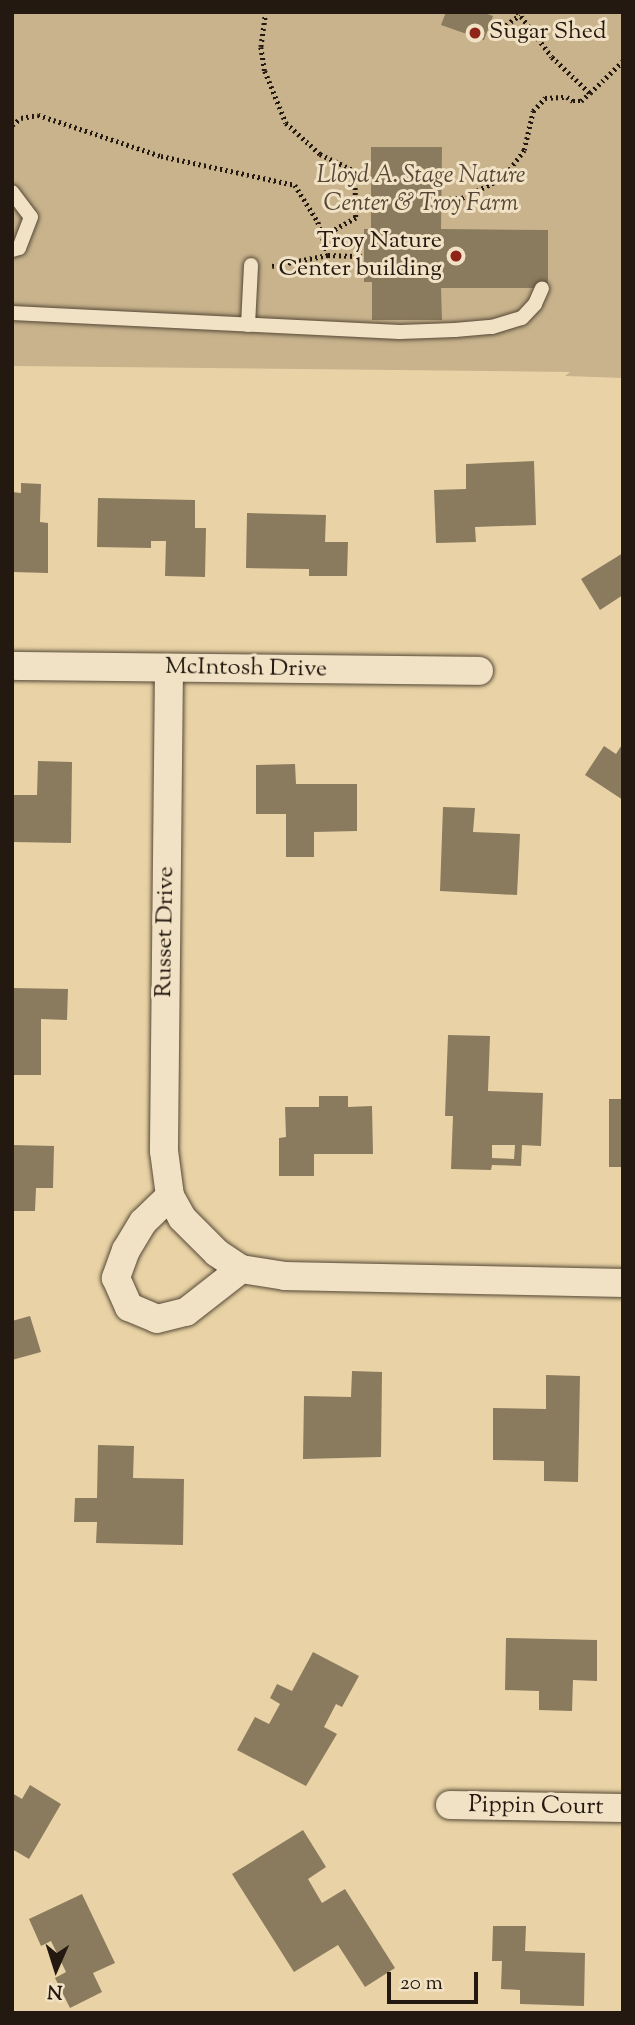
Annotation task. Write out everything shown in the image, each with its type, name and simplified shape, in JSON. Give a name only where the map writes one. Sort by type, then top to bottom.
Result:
[{"type":"street","name":"McIntosh Drive","points":[[12,667],[479,671]]},
{"type":"street","name":"Russet Drive","points":[[169,668],[164,1151],[170,1196],[191,1227],[217,1253],[242,1269],[285,1276],[623,1283]]},
{"type":"street","points":[[170,1196],[143,1222],[126,1250],[116,1278],[129,1307],[157,1319],[186,1312],[242,1269]]},
{"type":"street","name":"Pippin Court","points":[[450,1805],[623,1808]]},
{"type":"lane","points":[[12,192],[31,217],[19,248],[12,250]]},
{"type":"lane","points":[[248,325],[251,265]]},
{"type":"lane","points":[[12,313],[400,332],[492,327],[522,318],[535,304],[542,288]]},
{"type":"path","points":[[266,12],[261,47],[265,71],[286,123],[320,154],[355,171],[372,172]]},
{"type":"path","points":[[491,25],[506,25],[519,14],[552,58],[590,93]]},
{"type":"path","points":[[444,199],[462,198],[503,178],[524,150],[533,111],[545,98],[567,97],[573,101],[581,101],[623,61]]},
{"type":"path","points":[[12,125],[21,118],[38,115],[161,156],[295,185],[307,201],[323,236],[328,255]]},
{"type":"path","points":[[323,236],[356,218],[355,171]]},
{"type":"path","points":[[356,203],[371,204]]},
{"type":"path","points":[[251,265],[277,266],[328,255],[362,256]]},
{"type":"green space","name":"Lloyd A. Stage Nature Center & Troy Farm","points":[[12,12],[623,12],[623,378],[565,376],[570,372],[12,366]]},
{"type":"building","name":"Sugar Shed","points":[[446,12],[482,12],[493,16],[484,40],[441,25]]},
{"type":"building","name":"Troy Nature Center building","points":[[371,147],[442,147],[441,229],[548,230],[548,288],[441,288],[442,320],[372,320],[372,282],[364,282],[364,229],[371,229]]},
{"type":"building","points":[[534,461],[536,525],[475,527],[476,542],[436,543],[434,490],[466,489],[466,464]]},
{"type":"building","points":[[21,483],[41,484],[40,522],[48,523],[48,573],[12,572],[12,492],[21,493]]},
{"type":"building","points":[[98,498],[195,500],[195,528],[206,528],[205,577],[165,576],[166,541],[151,541],[151,548],[97,547]]},
{"type":"building","points":[[247,513],[326,515],[325,542],[348,542],[347,576],[309,576],[309,569],[246,568]]},
{"type":"building","points":[[623,553],[623,595],[600,610],[581,579]]},
{"type":"building","points":[[623,743],[623,800],[585,775],[604,746],[616,754]]},
{"type":"building","points":[[38,761],[72,762],[71,843],[12,842],[12,795],[37,795]]},
{"type":"building","points":[[295,764],[296,784],[357,784],[357,831],[314,832],[314,857],[286,857],[286,814],[256,814],[256,765]]},
{"type":"building","points":[[443,807],[475,808],[473,832],[520,834],[517,895],[440,891]]},
{"type":"building","points":[[12,988],[68,989],[67,1020],[41,1019],[41,1075],[12,1075]]},
{"type":"building","points":[[448,1035],[490,1036],[488,1091],[543,1093],[541,1146],[522,1145],[521,1166],[492,1165],[491,1170],[451,1169],[453,1116],[445,1116]],"holes":[[[492,1145],[515,1145],[514,1159],[492,1158]]]},
{"type":"building","points":[[319,1096],[348,1096],[348,1107],[372,1106],[373,1154],[314,1154],[314,1176],[279,1176],[279,1138],[286,1137],[285,1107],[319,1107]]},
{"type":"building","points":[[609,1099],[623,1099],[623,1167],[609,1167]]},
{"type":"building","points":[[12,1145],[54,1146],[53,1188],[36,1188],[35,1211],[12,1211]]},
{"type":"building","points":[[30,1316],[41,1352],[12,1360],[12,1321]]},
{"type":"building","points":[[352,1371],[382,1372],[381,1457],[303,1459],[304,1396],[351,1397]]},
{"type":"building","points":[[546,1375],[580,1376],[578,1482],[544,1481],[544,1461],[493,1460],[493,1408],[546,1409]]},
{"type":"building","points":[[98,1445],[134,1446],[133,1478],[184,1479],[183,1545],[96,1543],[97,1522],[74,1522],[75,1498],[97,1498]]},
{"type":"building","points":[[506,1638],[597,1640],[597,1681],[573,1680],[572,1711],[539,1710],[539,1691],[505,1690]]},
{"type":"building","points":[[313,1652],[359,1676],[342,1707],[336,1704],[324,1727],[337,1734],[306,1786],[237,1750],[255,1717],[269,1724],[280,1704],[270,1698],[277,1684],[292,1691]]},
{"type":"building","points":[[30,1785],[61,1804],[29,1859],[12,1849],[12,1793],[22,1799]]},
{"type":"building","points":[[303,1830],[326,1867],[308,1879],[322,1903],[345,1889],[395,1968],[365,1987],[338,1945],[294,1972],[232,1874]]},
{"type":"building","points":[[82,1894],[115,1963],[93,1973],[102,1992],[70,2008],[55,1978],[66,1972],[51,1941],[41,1946],[29,1919]]},
{"type":"building","points":[[493,1926],[526,1926],[525,1951],[585,1953],[584,2006],[520,2004],[520,1990],[501,1989],[502,1961],[492,1961]]},
{"type":"place","name":"Sugar Shed","points":[[475,33]]},
{"type":"place","name":"Troy Nature Center building","points":[[456,256]]}]
